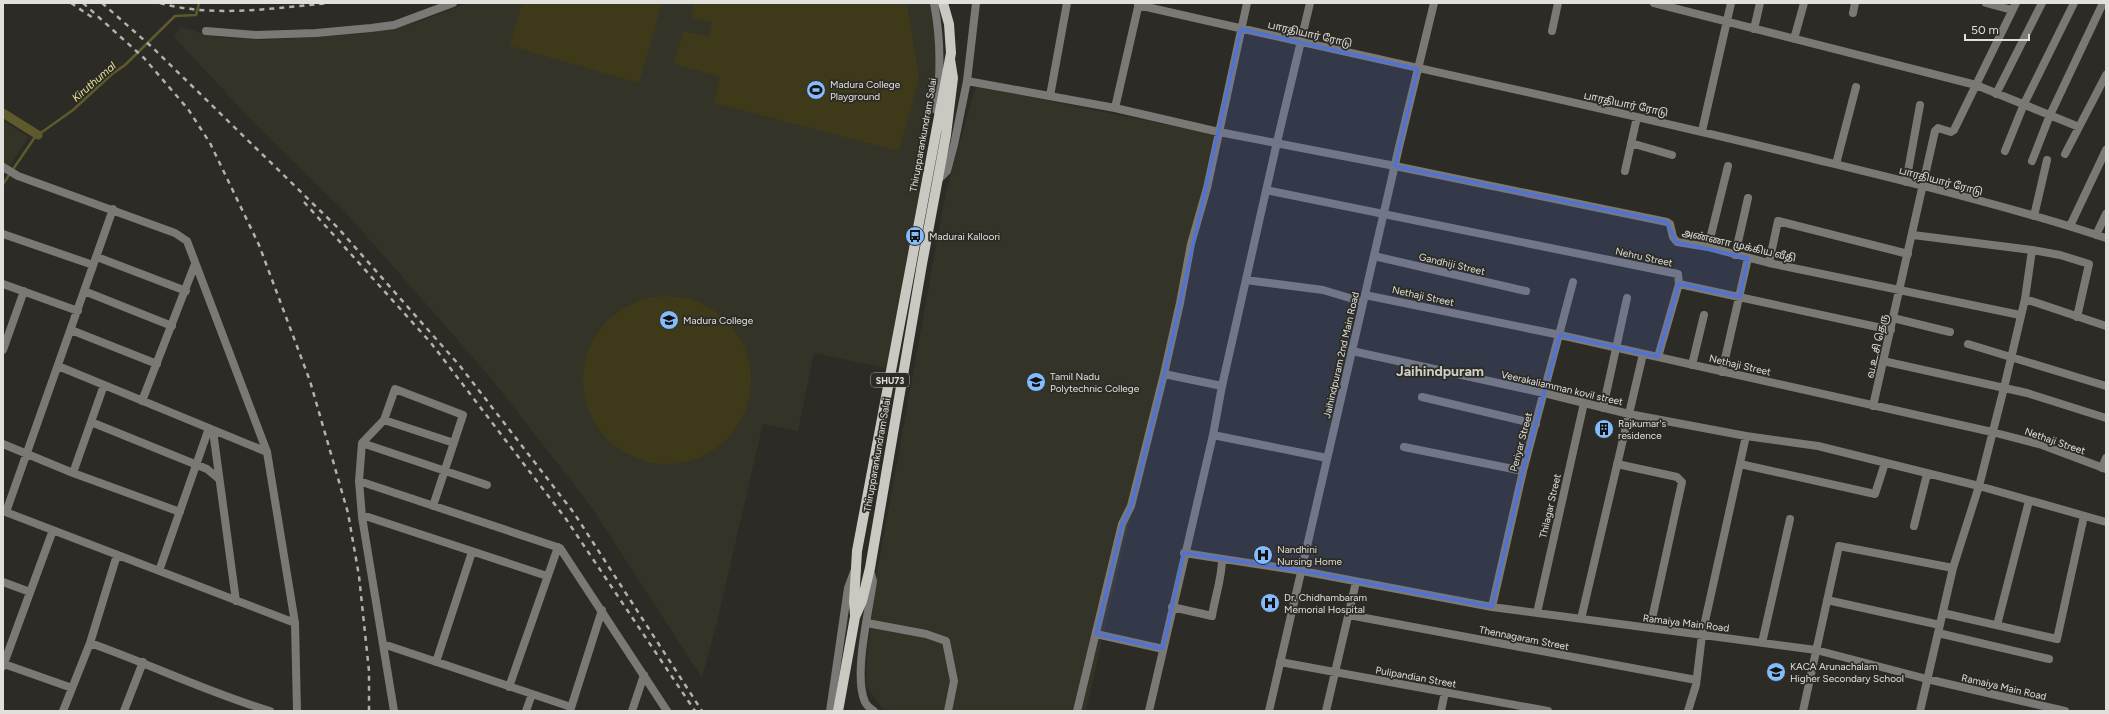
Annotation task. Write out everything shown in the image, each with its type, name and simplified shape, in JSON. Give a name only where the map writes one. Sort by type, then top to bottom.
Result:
[{"type":"main road","name":"Thirupparankundram Salai","points":[[855,617],[854,602],[857,551],[933,179],[946,135],[952,78],[948,24],[943,3]]},
{"type":"main road","name":"Thirupparankundram Salai","points":[[838,711],[845,664],[855,617],[862,601],[870,568],[933,179]]},
{"type":"street","points":[[206,30],[257,35],[316,33],[371,28],[394,25],[453,3]]},
{"type":"street","points":[[934,3],[939,30],[940,66],[937,104],[925,168],[933,179],[947,172],[967,80],[976,3]]},
{"type":"street","points":[[1050,96],[1067,3]]},
{"type":"street","points":[[1077,711],[1122,524],[1131,506],[1164,374],[1180,303],[1191,244],[1207,188],[1240,29],[1247,3]]},
{"type":"street","points":[[1149,711],[1184,553],[1213,435],[1222,386],[1266,190],[1310,3]]},
{"type":"street","name":"Jaihindpuram 2nd Main Road","points":[[1269,711],[1384,212],[1434,3]]},
{"type":"street","points":[[1552,31],[1558,3]]},
{"type":"street","points":[[1654,3],[1976,85],[2079,128]]},
{"type":"street","points":[[1702,131],[1731,3]]},
{"type":"street","points":[[1754,29],[1760,3]]},
{"type":"street","points":[[1794,39],[1804,3]]},
{"type":"street","points":[[1853,13],[1855,3]]},
{"type":"street","points":[[1976,85],[2014,6],[1986,3]]},
{"type":"street","points":[[1996,94],[2042,3]]},
{"type":"street","points":[[2005,151],[2024,104],[2074,3]]},
{"type":"street","points":[[2032,162],[2050,115],[2102,3]]},
{"type":"street","points":[[1115,108],[1139,4]]},
{"type":"street","name":"பாரதியார் ரோடு","points":[[1139,4],[1240,29],[1702,131],[1924,186],[2070,226],[2106,238]]},
{"type":"street","points":[[2065,154],[2106,75]]},
{"type":"street","points":[[967,80],[1115,108],[1219,132],[1395,166]]},
{"type":"street","name":"வ.உ.சி தெரு","points":[[1873,406],[1936,129],[1940,128],[1953,131],[1976,85]]},
{"type":"street","points":[[1836,164],[1856,87]]},
{"type":"street","points":[[1906,182],[1920,105]]},
{"type":"street","points":[[1625,171],[1637,117]]},
{"type":"street","points":[[1631,143],[1672,156]]},
{"type":"street","points":[[2070,226],[2106,150]]},
{"type":"street","points":[[2034,216],[2047,160]]},
{"type":"street","name":"அண்ணா முக்கிய வீதி","points":[[1395,166],[1667,222],[1670,224],[1677,242],[1769,263],[2020,315]]},
{"type":"street","points":[[1708,248],[1728,166]]},
{"type":"street","points":[[3,167],[18,176],[113,209],[175,233],[187,241],[267,452],[295,623],[297,711]]},
{"type":"street","points":[[1266,190],[1384,212]]},
{"type":"street","points":[[1735,255],[1748,198]]},
{"type":"street","points":[[113,209],[27,454],[5,511],[236,602],[295,623]]},
{"type":"street","name":"Nehru Street","points":[[1384,212],[1678,274],[1679,284]]},
{"type":"street","points":[[2096,235],[2106,214]]},
{"type":"street","points":[[1769,263],[1778,221],[1908,254]]},
{"type":"street","points":[[3,234],[94,265]]},
{"type":"street","points":[[1913,235],[2032,250],[2060,255],[2089,264],[2077,317]]},
{"type":"street","points":[[1920,711],[1953,568],[1979,486],[2004,388],[2025,299],[2032,250]]},
{"type":"street","points":[[97,256],[186,291]]},
{"type":"street","name":"Gandhiji Street","points":[[1374,256],[1526,291]]},
{"type":"street","points":[[1722,372],[1748,258]]},
{"type":"street","points":[[142,401],[186,291],[195,264]]},
{"type":"street","name":"Nethaji Street","points":[[1246,280],[1323,290],[1560,334],[1722,372],[1992,432],[2042,445],[2104,469]]},
{"type":"street","name":"Periyar Street","points":[[1492,607],[1523,471],[1573,282]]},
{"type":"street","points":[[3,284],[78,310]]},
{"type":"street","points":[[1658,357],[1679,284],[1891,330]]},
{"type":"street","points":[[3,350],[24,291]]},
{"type":"street","points":[[84,292],[172,326]]},
{"type":"street","points":[[1603,408],[1615,347],[1627,298]]},
{"type":"street","points":[[2025,299],[2106,326]]},
{"type":"street","points":[[1692,365],[1704,315]]},
{"type":"street","points":[[1893,318],[1950,332]]},
{"type":"street","points":[[71,330],[157,364]]},
{"type":"street","points":[[1968,344],[2106,386]]},
{"type":"street","name":"Veerakaliamman kovil street","points":[[1352,351],[1544,393],[1629,414],[1746,436],[1818,446],[1979,486],[2106,522]]},
{"type":"street","points":[[1581,619],[1643,354]]},
{"type":"street","points":[[1883,361],[2004,388],[2106,418]]},
{"type":"street","points":[[58,366],[267,452]]},
{"type":"street","points":[[1164,374],[1222,386]]},
{"type":"street","points":[[73,473],[104,385]]},
{"type":"street","points":[[394,711],[362,517],[358,481],[362,443],[384,420],[395,389],[463,415],[433,506]]},
{"type":"street","points":[[1422,397],[1536,424]]},
{"type":"street","name":"Thilagar Street","points":[[1537,613],[1584,403]]},
{"type":"street","points":[[384,420],[454,443]]},
{"type":"street","points":[[91,422],[196,464],[207,469],[220,479]]},
{"type":"street","points":[[159,571],[196,464],[211,430]]},
{"type":"street","points":[[211,430],[220,479],[236,602]]},
{"type":"street","points":[[1213,435],[1327,458]]},
{"type":"street","points":[[1688,711],[1696,680],[1702,635],[1746,436]]},
{"type":"street","points":[[362,443],[487,485]]},
{"type":"street","points":[[3,444],[73,473],[180,512]]},
{"type":"street","points":[[1404,447],[1523,471]]},
{"type":"street","points":[[2104,469],[2106,458]]},
{"type":"street","points":[[1740,464],[1875,494],[1885,463]]},
{"type":"street","points":[[1617,464],[1677,477],[1682,482],[1650,628]]},
{"type":"street","points":[[1914,526],[1927,474]]},
{"type":"street","points":[[358,481],[560,548],[668,711]]},
{"type":"street","points":[[1997,625],[2029,501]]},
{"type":"street","points":[[362,515],[547,576]]},
{"type":"street","points":[[1943,613],[2058,639],[2084,516]]},
{"type":"street","points":[[1762,643],[1790,519]]},
{"type":"street","points":[[53,530],[4,665],[72,688]]},
{"type":"street","points":[[1803,711],[1839,546],[1953,568]]},
{"type":"street","points":[[509,687],[558,547]]},
{"type":"street","points":[[436,662],[472,552]]},
{"type":"street","name":"Ramaiya Main Road","points":[[1184,553],[1302,571],[1492,607],[1816,650],[1927,679],[2064,711]]},
{"type":"street","points":[[63,711],[90,643],[117,555]]},
{"type":"street","points":[[1172,607],[1212,616],[1215,595],[1222,576],[1222,559]]},
{"type":"street","points":[[830,711],[848,588],[856,566]]},
{"type":"street","points":[[870,568],[873,581],[861,682],[866,703],[874,711]]},
{"type":"street","points":[[3,582],[30,592]]},
{"type":"street","points":[[1326,711],[1356,582]]},
{"type":"street","points":[[1827,600],[2049,659]]},
{"type":"street","points":[[383,644],[532,694],[571,709],[602,610]]},
{"type":"street","name":"Thennagaram Street","points":[[1348,615],[1696,680]]},
{"type":"street","points":[[867,624],[926,634],[946,641],[954,681],[948,711]]},
{"type":"street","points":[[1096,634],[1163,649]]},
{"type":"street","points":[[90,643],[143,662],[245,707],[270,711]]},
{"type":"street","points":[[124,711],[143,662]]},
{"type":"street","name":"Pulipandian Street","points":[[1280,662],[1548,711]]},
{"type":"street","points":[[632,711],[644,675]]},
{"type":"street","points":[[1441,711],[1445,692]]},
{"type":"street","points":[[526,711],[532,694]]},
{"type":"highlighted area","points":[[1241,29],[1418,69],[1395,166],[1667,222],[1676,242],[1748,258],[1740,297],[1679,284],[1658,357],[1560,335],[1523,471],[1492,607],[1302,571],[1184,553],[1163,649],[1096,634],[1122,524],[1131,506],[1164,374]]},
{"type":"shaded area","name":"Madura College","points":[[468,3],[932,3],[938,52],[934,103],[890,369],[814,353],[798,431],[763,424],[717,622],[702,678],[592,508],[490,377],[348,215],[257,126],[174,37],[181,27],[215,37],[264,40],[362,34],[412,24]]},
{"type":"shaded area","points":[[527,3],[662,3],[639,83],[510,46],[521,6]]},
{"type":"shaded area","name":"Madura College Playground","points":[[694,3],[907,3],[919,77],[899,151],[714,103],[720,77],[674,64],[683,31],[709,37],[712,23],[691,17]]},
{"type":"shaded area","name":"Tamil Nadu Polytechnic College","points":[[976,86],[1217,135],[1086,711],[890,711],[883,709],[866,686],[867,658],[877,573],[946,191]]},
{"type":"shaded area","points":[[3,121],[29,137],[3,176]]},
{"type":"shaded area","points":[[667,296],[691,300],[706,306],[720,315],[732,327],[741,341],[747,356],[751,380],[747,404],[741,419],[732,433],[720,445],[706,454],[691,460],[667,464],[643,460],[628,454],[614,445],[602,433],[593,419],[587,404],[583,380],[587,356],[593,341],[602,327],[614,315],[628,306],[643,300]]},
{"type":"waterway","name":"Kiruthumal","points":[[3,184],[35,137],[73,110],[112,74],[125,65],[175,16],[196,15],[199,3]]},
{"type":"waterway","points":[[3,113],[38,135]]},
{"type":"railway","points":[[71,3],[93,18]]},
{"type":"railway","points":[[83,3],[144,58],[188,109],[210,143],[259,245],[310,381],[348,513],[359,576],[369,671],[369,711]]},
{"type":"railway","points":[[102,3],[153,48],[338,228],[460,366],[574,513],[702,711]]},
{"type":"railway","points":[[160,3],[180,8],[223,11],[266,9],[329,3]]},
{"type":"railway","points":[[304,202],[431,343],[566,519],[695,711]]},
{"type":"place","name":"Madura College Playground","points":[[816,90]]},
{"type":"place","name":"Madurai Kalloori","points":[[915,236]]},
{"type":"place","name":"Madura College","points":[[669,320]]},
{"type":"place","name":"Tamil Nadu Polytechnic College","points":[[1036,382]]},
{"type":"place","name":"Rajkumar's residence","points":[[1604,429]]},
{"type":"place","name":"Nandhini Nursing Home","points":[[1263,555]]},
{"type":"place","name":"Dr. Chidhambaram Memorial Hospital","points":[[1270,603]]},
{"type":"place","name":"KACA Arunachalam Higher Secondary School","points":[[1776,672]]},
{"type":"district","name":"Jaihindpuram","points":[[1440,371]]}]
